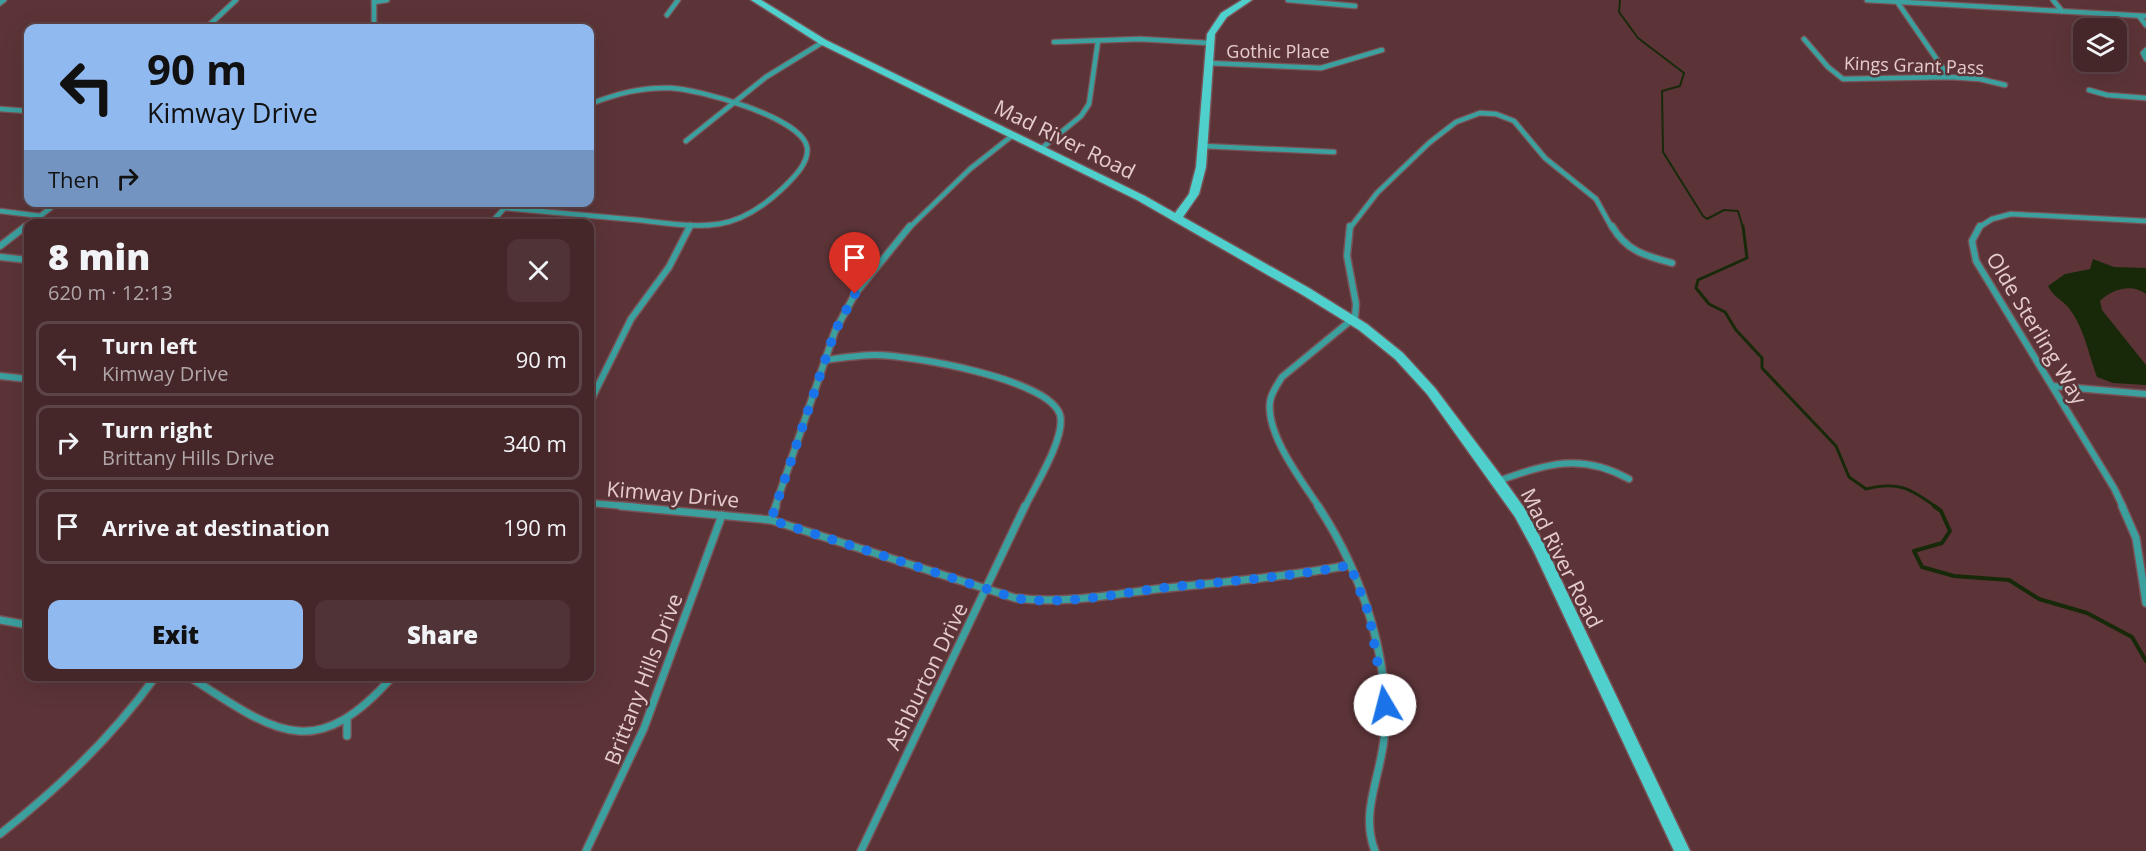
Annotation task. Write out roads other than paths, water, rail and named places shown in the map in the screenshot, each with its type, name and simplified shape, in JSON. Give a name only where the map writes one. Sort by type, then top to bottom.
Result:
[{"type":"street","points":[[0,3],[4,0]]},
{"type":"street","points":[[231,0],[236,0]]},
{"type":"street","points":[[210,24],[236,0]]},
{"type":"street","points":[[374,24],[374,1],[387,0]]},
{"type":"street","points":[[667,15],[678,0]]},
{"type":"street","name":"Mad River Road","points":[[755,0],[823,42],[1042,148],[1177,218],[1353,320],[1379,339],[1412,369],[1520,513],[1540,550],[1683,851]]},
{"type":"street","points":[[1177,218],[1194,194],[1203,146],[1207,63],[1211,34],[1219,20],[1248,0]]},
{"type":"street","points":[[1288,0],[1355,6]]},
{"type":"street","points":[[1867,0],[2146,16]]},
{"type":"street","points":[[2053,0],[2062,11]]},
{"type":"street","points":[[1898,3],[1949,77]]},
{"type":"street","points":[[2139,16],[2146,25]]},
{"type":"street","points":[[1054,42],[1140,39],[1209,43]]},
{"type":"street","name":"Kings Grant Pass","points":[[1804,39],[1828,65],[1832,74],[1843,79],[1949,77],[1980,79],[2005,85]]},
{"type":"street","points":[[1042,148],[1081,116],[1089,104],[1098,41]]},
{"type":"street","points":[[686,141],[766,76],[823,42]]},
{"type":"street","name":"Gothic Place","points":[[1207,63],[1321,68],[1382,50]]},
{"type":"street","points":[[2146,50],[2144,53],[2146,59]]},
{"type":"street","points":[[495,219],[506,208],[691,225],[730,222],[757,210],[796,173],[807,157],[807,148],[800,134],[735,100],[699,91],[660,89],[622,93],[594,104]]},
{"type":"street","points":[[2089,90],[2107,95],[2146,98]]},
{"type":"street","points":[[0,109],[24,111]]},
{"type":"street","points":[[1375,851],[1369,831],[1369,802],[1381,758],[1385,705],[1369,614],[1350,565],[1329,523],[1276,436],[1271,424],[1269,404],[1271,395],[1282,378],[1353,320],[1356,304],[1348,271],[1347,239],[1350,226],[1377,193],[1429,143],[1456,122],[1480,113],[1496,114],[1514,121],[1545,158],[1596,199],[1620,241],[1637,252],[1672,263]]},
{"type":"street","points":[[771,520],[839,321],[855,294],[913,223],[950,188],[1013,135]]},
{"type":"street","points":[[1203,146],[1334,152]]},
{"type":"street","points":[[36,219],[52,207]]},
{"type":"street","points":[[0,211],[41,216]]},
{"type":"street","name":"Olde Sterling Way","points":[[2146,221],[2023,213],[1991,218],[1977,229],[1971,244],[1976,261],[2114,488],[2129,519],[2139,552],[2146,603]]},
{"type":"street","points":[[594,394],[631,319],[669,267],[691,225]]},
{"type":"street","points":[[0,246],[24,228]]},
{"type":"street","points":[[0,257],[24,260]]},
{"type":"street","name":"Ashburton Drive","points":[[825,360],[875,355],[945,364],[1037,391],[1046,396],[1060,415],[1060,433],[861,851]]},
{"type":"street","points":[[0,375],[24,378]]},
{"type":"street","points":[[2053,386],[2146,394]]},
{"type":"street","points":[[1498,481],[1543,466],[1575,461],[1604,466],[1629,479]]},
{"type":"street","name":"Kimway Drive","points":[[594,503],[771,520],[1015,598],[1044,600],[1315,572],[1350,565]]},
{"type":"street","name":"Brittany Hills Drive","points":[[586,851],[631,762],[663,681],[722,514]]},
{"type":"street","points":[[0,621],[24,624]]},
{"type":"street","points":[[0,834],[81,763],[118,724],[152,681]]},
{"type":"street","points":[[197,681],[280,729],[316,730],[347,719],[368,705],[389,681]]},
{"type":"street","points":[[347,719],[347,736]]},
{"type":"waterway","points":[[1620,0],[1619,12],[1638,38],[1684,73],[1680,86],[1662,91],[1663,152],[1703,216],[1707,219],[1724,210],[1738,211],[1743,228]]},
{"type":"waterway","points":[[1743,226],[1747,258],[1698,280],[1696,288],[1709,304],[1725,312],[1736,330],[1762,358],[1762,368],[1836,446],[1849,477],[1866,489],[1887,486],[1903,488],[1919,495],[1936,507]]},
{"type":"waterway","points":[[1934,506],[1941,511],[1950,531],[1942,543],[1914,551],[1922,567],[1954,576],[2009,580],[2039,599],[2087,613],[2132,637],[2146,661]]}]
